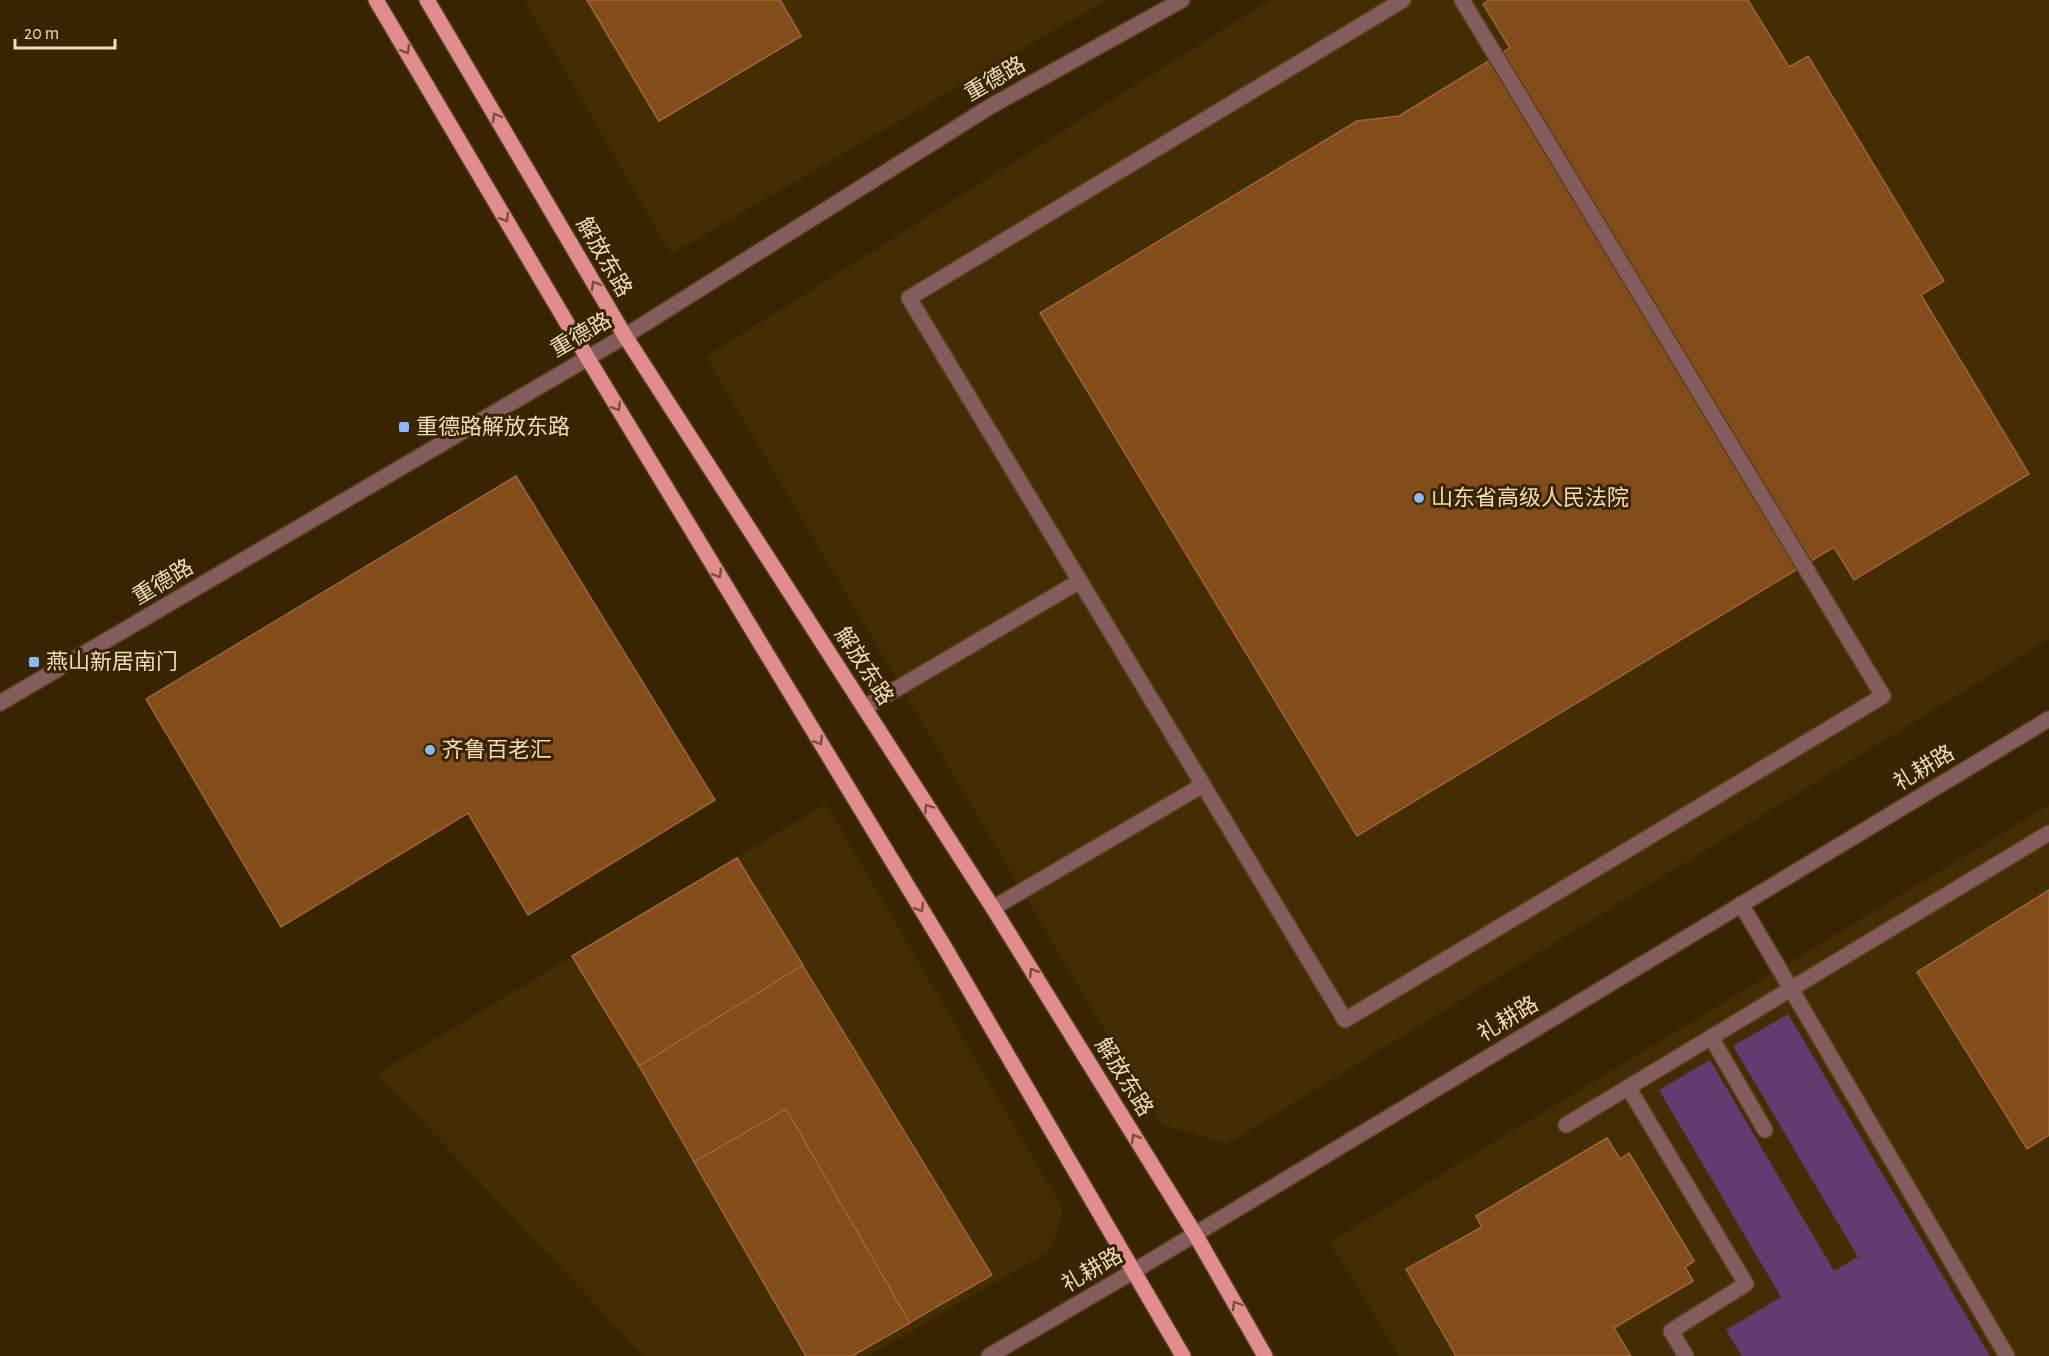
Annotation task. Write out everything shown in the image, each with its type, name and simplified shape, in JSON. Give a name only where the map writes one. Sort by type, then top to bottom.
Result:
[{"type":"main road","points":[[376,0],[587,357],[945,948],[1183,1356]]},
{"type":"main road","name":"解放东路","points":[[427,0],[625,336],[993,908],[1195,1234],[1265,1356]]},
{"type":"street","name":"重德路","points":[[0,703],[625,336],[990,106],[1182,0]]},
{"type":"street","points":[[1403,0],[909,298],[1346,1020],[1883,696],[1462,0]]},
{"type":"street","points":[[864,708],[1080,581]]},
{"type":"street","name":"礼耕路","points":[[989,1356],[1134,1271],[2049,718]]},
{"type":"street","points":[[993,908],[1203,785]]},
{"type":"street","points":[[1566,1125],[2049,833]]},
{"type":"street","points":[[1741,904],[2007,1356]]},
{"type":"street","points":[[1711,1037],[1765,1130]]},
{"type":"street","points":[[1628,1087],[1746,1284],[1671,1331],[1686,1356]]},
{"type":"shaded area","points":[[524,0],[1106,0],[671,254]]},
{"type":"shaded area","name":"山东省高级人民法院","points":[[1270,0],[2049,0],[2049,639],[1227,1144],[1160,1124],[706,357]]},
{"type":"shaded area","points":[[826,804],[1063,1209],[1051,1250],[868,1356],[644,1356],[377,1074]]},
{"type":"shaded area","points":[[2049,805],[2049,1356],[1399,1356],[1330,1242]]},
{"type":"shaded area","points":[[1788,1014],[1990,1356],[1742,1356],[1726,1330],[1781,1297],[1659,1090],[1710,1060],[1834,1271],[1858,1257],[1733,1046]]},
{"type":"building","points":[[587,0],[780,0],[801,36],[659,121]]},
{"type":"building","points":[[587,0],[780,0],[801,36],[659,121]]},
{"type":"building","points":[[1489,0],[1748,0],[1789,67],[1808,56],[1944,281],[1921,295],[2029,474],[1854,580],[1834,547],[1357,836],[1040,313],[1357,121],[1399,116],[1510,48],[1483,4]]},
{"type":"building","name":"齐鲁百老汇","points":[[516,476],[715,800],[528,915],[468,813],[281,927],[146,699]]},
{"type":"building","points":[[737,858],[992,1275],[852,1356],[806,1356],[639,1066],[572,956]]},
{"type":"building","points":[[737,858],[803,965],[639,1066],[572,956]]},
{"type":"building","points":[[2049,890],[2049,1135],[2027,1149],[1917,972]]},
{"type":"building","points":[[786,1109],[910,1323],[852,1356],[806,1356],[694,1162]]},
{"type":"building","points":[[1607,1138],[1620,1159],[1629,1153],[1694,1261],[1685,1267],[1693,1281],[1566,1356],[1560,1356],[1554,1347],[1545,1352],[1473,1232],[1482,1227],[1476,1216]]},
{"type":"building","points":[[1607,1138],[1620,1159],[1629,1153],[1694,1261],[1685,1267],[1693,1281],[1614,1328],[1631,1356],[1456,1356],[1406,1269],[1482,1227],[1476,1216]]},
{"type":"place","name":"重德路解放东路","points":[[404,427]]},
{"type":"place","name":"山东省高级人民法院","points":[[1419,498]]},
{"type":"place","name":"燕山新居南门","points":[[34,662]]},
{"type":"place","name":"齐鲁百老汇","points":[[430,750]]}]
